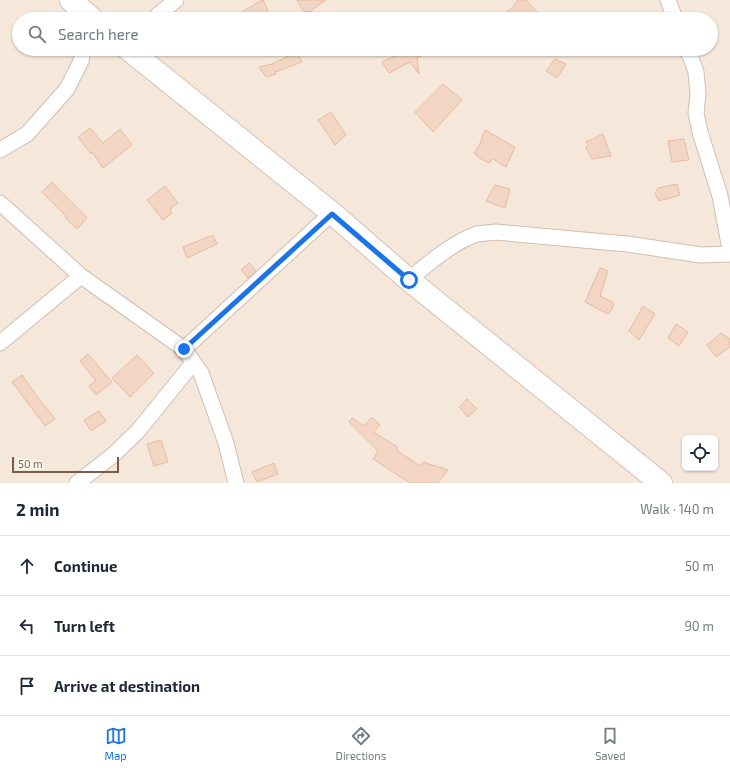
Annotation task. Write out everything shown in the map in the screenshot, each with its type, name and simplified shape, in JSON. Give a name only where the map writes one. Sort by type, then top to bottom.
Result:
[{"type":"main road","points":[[71,0],[83,12]]},
{"type":"main road","points":[[139,56],[332,214],[409,280],[661,483]]},
{"type":"street","points":[[162,12],[176,0]]},
{"type":"street","points":[[668,0],[672,12]]},
{"type":"street","points":[[0,150],[27,134],[67,89],[81,61],[82,56]]},
{"type":"street","points":[[690,56],[696,72],[698,94],[696,113],[700,132],[720,196],[730,249]]},
{"type":"street","points":[[0,203],[81,276],[184,349],[201,373],[226,443],[236,483]]},
{"type":"street","points":[[184,349],[332,214]]},
{"type":"street","points":[[409,280],[426,265],[464,240],[479,234],[496,232],[627,244],[701,255],[730,254]]},
{"type":"street","points":[[0,343],[81,276]]},
{"type":"street","points":[[77,483],[112,456],[138,431],[193,362]]},
{"type":"shaded area","points":[[0,0],[730,0],[730,483],[0,483]]},
{"type":"building","points":[[262,0],[269,12],[242,12]]},
{"type":"building","points":[[297,0],[326,0],[309,12],[303,11]]},
{"type":"building","points":[[518,0],[526,0],[537,12],[507,12]]},
{"type":"building","points":[[289,56],[299,56],[302,62],[266,77],[259,67],[272,64]]},
{"type":"building","points":[[395,56],[421,56],[417,58],[419,74],[410,62],[389,73],[382,62]]},
{"type":"building","points":[[555,59],[566,64],[557,78],[546,71]]},
{"type":"building","points":[[443,84],[462,100],[433,132],[415,112]]},
{"type":"building","points":[[331,112],[346,135],[335,145],[318,120]]},
{"type":"building","points":[[90,128],[103,143],[120,129],[132,145],[103,168],[92,152],[91,154],[78,137]]},
{"type":"building","points":[[485,130],[515,147],[506,167],[493,159],[489,163],[474,153],[479,146]]},
{"type":"building","points":[[603,134],[611,156],[592,159],[586,147],[588,145],[586,142]]},
{"type":"building","points":[[684,139],[689,160],[672,162],[668,141]]},
{"type":"building","points":[[52,182],[87,218],[77,229],[42,192]]},
{"type":"building","points":[[677,184],[680,195],[659,201],[655,193],[658,188]]},
{"type":"building","points":[[495,185],[510,189],[505,208],[486,201]]},
{"type":"building","points":[[165,186],[178,203],[170,209],[172,213],[163,220],[147,200]]},
{"type":"building","points":[[213,235],[217,244],[187,258],[183,247]]},
{"type":"building","points":[[249,263],[256,271],[248,278],[241,270]]},
{"type":"building","points":[[600,268],[608,271],[600,296],[614,303],[612,310],[608,314],[585,302]]},
{"type":"building","points":[[643,306],[655,314],[639,340],[629,331]]},
{"type":"building","points":[[676,324],[688,332],[679,346],[668,338]]},
{"type":"building","points":[[721,333],[730,339],[730,347],[716,357],[707,345]]},
{"type":"building","points":[[88,354],[112,382],[96,395],[89,386],[96,381],[80,361]]},
{"type":"building","points":[[137,355],[154,373],[130,397],[112,378]]},
{"type":"building","points":[[22,375],[55,419],[45,426],[12,382]]},
{"type":"building","points":[[467,399],[477,409],[468,417],[459,407]]},
{"type":"building","points":[[99,411],[106,421],[91,431],[84,420]]},
{"type":"building","points":[[372,417],[380,425],[373,432],[398,447],[396,450],[420,466],[423,462],[448,470],[438,483],[410,483],[373,459],[378,451],[349,422],[352,418],[364,426]]},
{"type":"building","points":[[161,440],[168,462],[154,466],[147,444]]},
{"type":"building","points":[[274,463],[278,474],[257,482],[252,472]]},
{"type":"route","points":[[184,349],[332,214],[409,280]]}]
